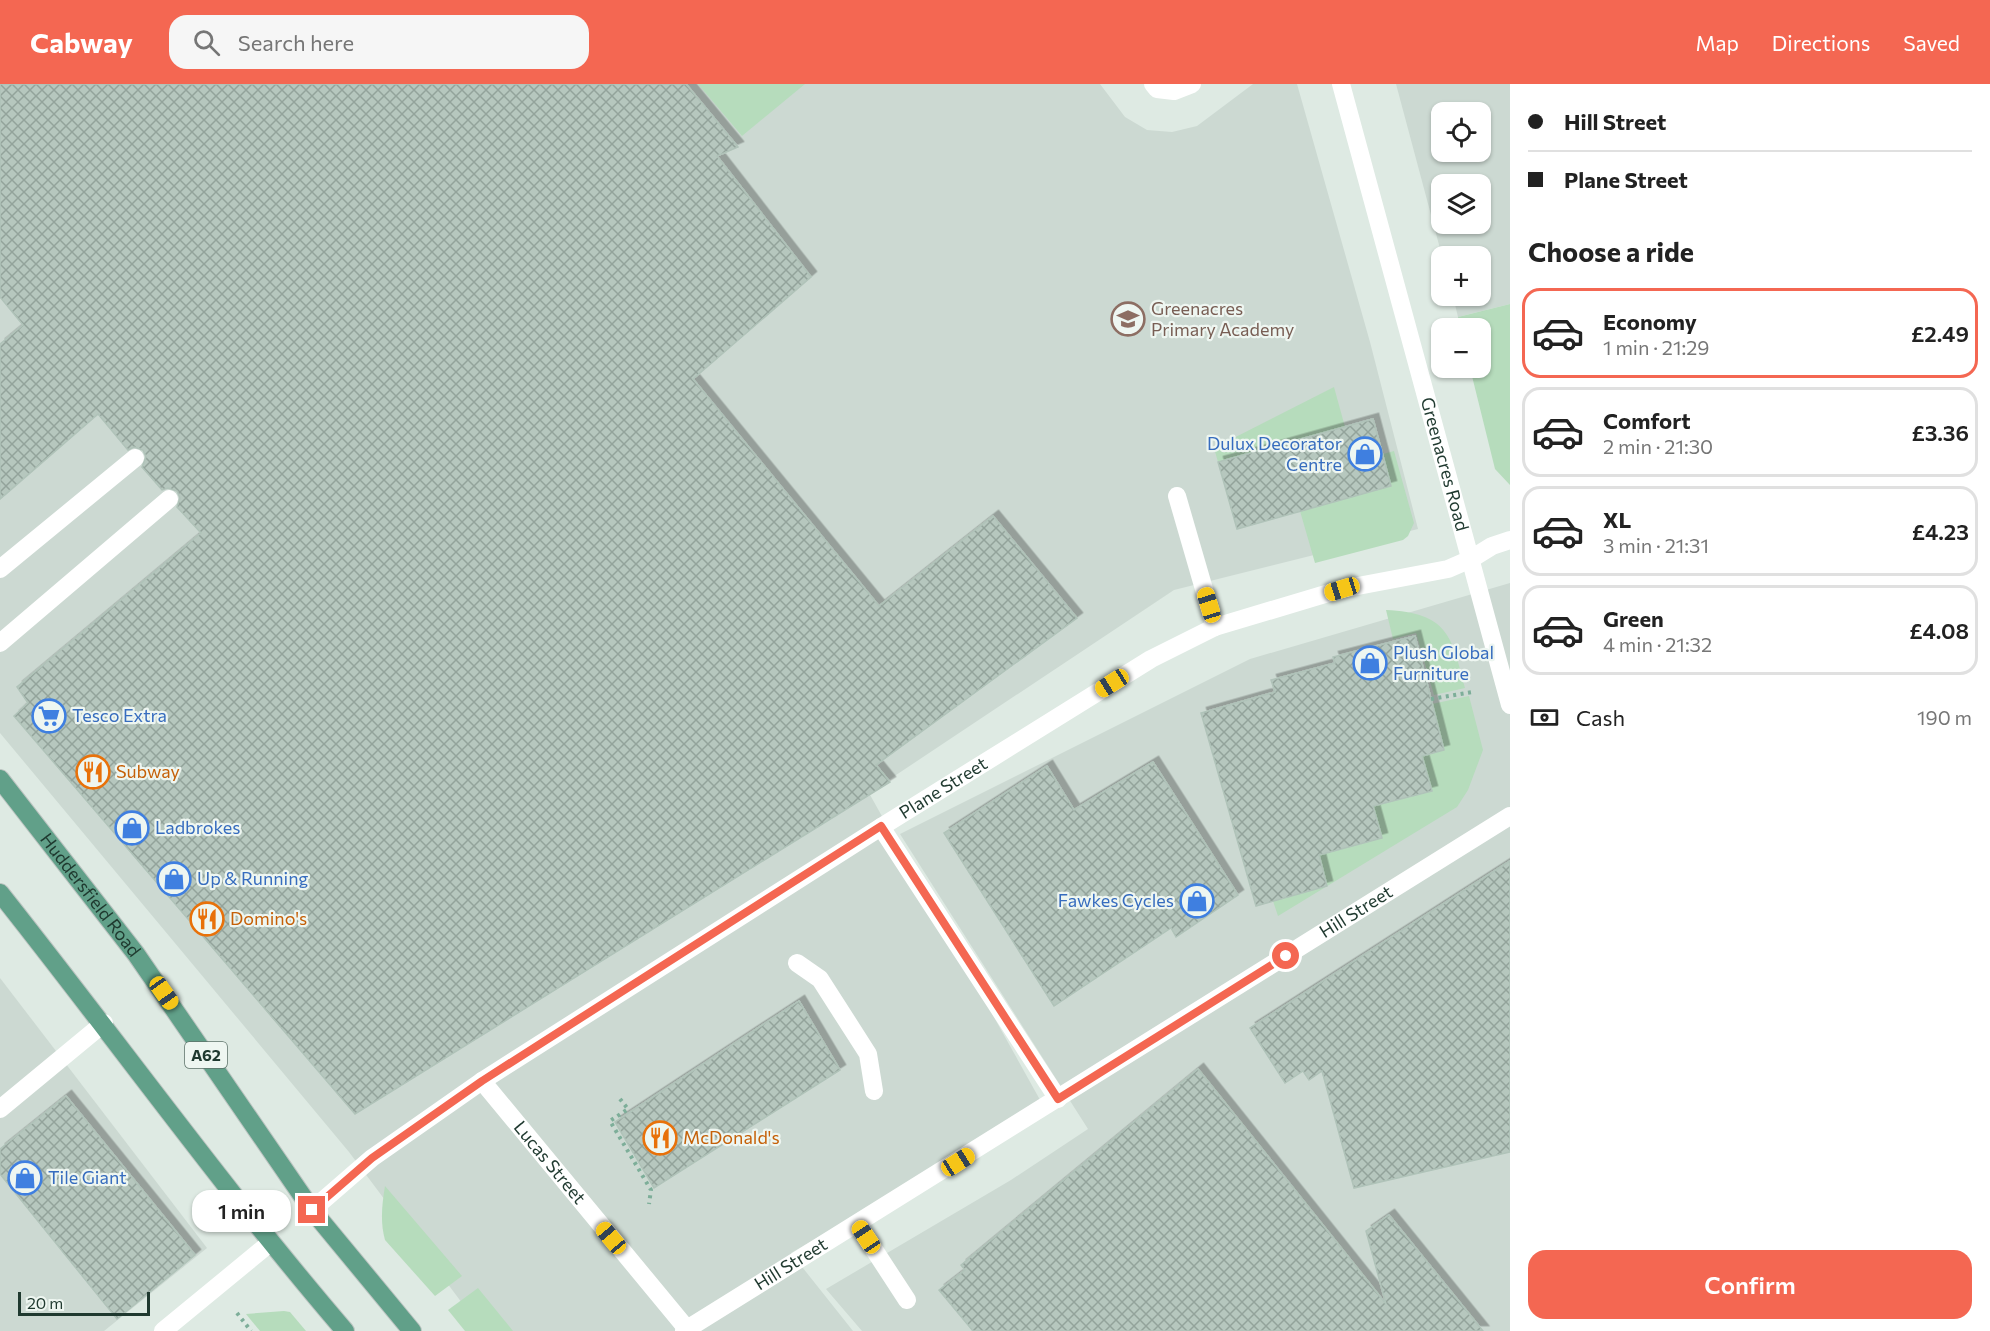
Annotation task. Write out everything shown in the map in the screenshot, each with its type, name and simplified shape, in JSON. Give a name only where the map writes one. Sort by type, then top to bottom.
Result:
[{"type":"main road","name":"Huddersfield Road","points":[[0,779],[136,954],[312,1210],[412,1331]]},
{"type":"main road","points":[[0,893],[104,1023],[270,1243],[345,1331]]},
{"type":"street","points":[[1155,86],[1174,91],[1192,84]]},
{"type":"street","name":"Greenacres Road","points":[[1341,84],[1510,705]]},
{"type":"street","points":[[0,568],[135,458]]},
{"type":"street","points":[[1177,496],[1215,627]]},
{"type":"street","points":[[0,643],[169,499]]},
{"type":"street","name":"Plane Street","points":[[312,1210],[372,1158],[482,1081],[881,826],[1151,659],[1215,627],[1342,589],[1392,577],[1429,573],[1471,559],[1492,546],[1510,540]]},
{"type":"street","name":"Hill Street","points":[[685,1330],[858,1225],[1510,816]]},
{"type":"street","points":[[881,826],[1058,1099]]},
{"type":"street","points":[[797,963],[820,979],[868,1054],[874,1091]]},
{"type":"street","points":[[0,1110],[104,1023]]},
{"type":"street","name":"Lucas Street","points":[[482,1081],[685,1330]]},
{"type":"street","points":[[858,1225],[907,1300]]},
{"type":"street","points":[[163,1331],[270,1243]]},
{"type":"path","points":[[1431,699],[1474,692]]},
{"type":"path","points":[[620,1099],[628,1109],[610,1121],[651,1190],[649,1204]]},
{"type":"path","points":[[233,1309],[251,1331]]},
{"type":"shaded area","points":[[0,84],[1100,84],[1125,117],[1147,130],[1172,132],[1197,126],[1253,84],[1297,84],[1370,342],[1418,529],[1174,590],[869,793],[1044,1107],[791,1253],[853,1331],[483,1331],[349,1152],[0,733]]},
{"type":"shaded area","points":[[1396,84],[1510,84],[1510,304],[1458,317],[1455,306],[1491,306],[1491,246],[1439,246],[1436,234],[1491,234],[1491,174],[1431,174],[1431,215]]},
{"type":"shaded area","points":[[1510,583],[1510,1331],[862,1331],[826,1289],[1011,1180],[1088,1129],[900,834],[1250,659]]},
{"type":"shaded area","points":[[0,978],[207,1248],[104,1331],[0,1331]]},
{"type":"green space","points":[[698,84],[805,84],[742,136]]},
{"type":"green space","points":[[1510,304],[1510,485],[1495,469],[1472,378],[1491,378],[1491,318],[1458,317]]},
{"type":"green space","points":[[1334,387],[1345,427],[1218,462],[1214,448]]},
{"type":"green space","points":[[1394,451],[1414,523],[1408,536],[1403,540],[1315,563],[1300,511],[1391,486],[1383,454]]},
{"type":"green space","points":[[1386,610],[1422,616],[1444,630],[1456,654],[1465,688],[1434,695],[1416,633],[1393,639]]},
{"type":"green space","points":[[1469,696],[1483,750],[1468,790],[1457,807],[1278,916],[1273,901],[1319,855],[1381,838],[1373,806],[1432,791],[1422,756],[1444,750],[1432,704]]},
{"type":"green space","points":[[385,1186],[462,1276],[435,1296],[385,1240],[382,1213]]},
{"type":"green space","points":[[478,1288],[513,1331],[465,1331],[448,1310]]},
{"type":"green space","points":[[290,1312],[306,1331],[260,1331],[246,1314]]},
{"type":"building","points":[[0,84],[686,84],[738,147],[717,156],[811,277],[693,379],[879,606],[993,516],[1077,618],[876,765],[890,782],[355,1114],[14,716],[28,703],[17,687],[201,533],[177,507],[180,498],[177,491],[168,488],[162,490],[142,467],[146,457],[143,450],[134,447],[128,450],[98,414],[0,499],[0,344],[23,325],[0,297]]},
{"type":"building","points":[[1373,419],[1391,486],[1237,529],[1218,462]]},
{"type":"building","points":[[1415,636],[1444,750],[1422,756],[1432,791],[1373,806],[1382,838],[1319,855],[1327,886],[1256,906],[1201,713],[1275,692],[1271,680],[1335,663],[1333,657]]},
{"type":"building","points":[[1153,762],[1238,895],[1176,937],[1171,928],[1054,1006],[944,833],[1047,766],[1074,810]]},
{"type":"building","points":[[1510,861],[1510,1152],[1354,1188],[1322,1071],[1309,1080],[1303,1071],[1285,1083],[1250,1028]]},
{"type":"building","points":[[799,1001],[840,1070],[654,1188],[615,1122]]},
{"type":"building","points":[[1198,1069],[1386,1304],[1366,1231],[1389,1215],[1483,1331],[973,1331],[939,1290],[965,1270],[961,1265]]},
{"type":"building","points":[[66,1096],[195,1255],[117,1319],[0,1174],[0,1149]]},
{"type":"place","name":"Greenacres Primary Academy","points":[[1128,319]]},
{"type":"place","name":"Dulux Decorator Centre","points":[[1365,454]]},
{"type":"place","name":"Plush Global Furniture","points":[[1370,663]]},
{"type":"place","name":"Tesco Extra","points":[[49,716]]},
{"type":"place","name":"Subway","points":[[93,772]]},
{"type":"place","name":"Ladbrokes","points":[[132,828]]},
{"type":"place","name":"Up & Running","points":[[174,879]]},
{"type":"place","name":"Fawkes Cycles","points":[[1197,901]]},
{"type":"place","name":"Domino's","points":[[207,919]]},
{"type":"place","name":"McDonald's","points":[[660,1138]]},
{"type":"place","name":"Tile Giant","points":[[25,1178]]},
{"type":"route","points":[[312,1210],[372,1158],[482,1081],[881,826],[1058,1099],[1286,956]]}]
